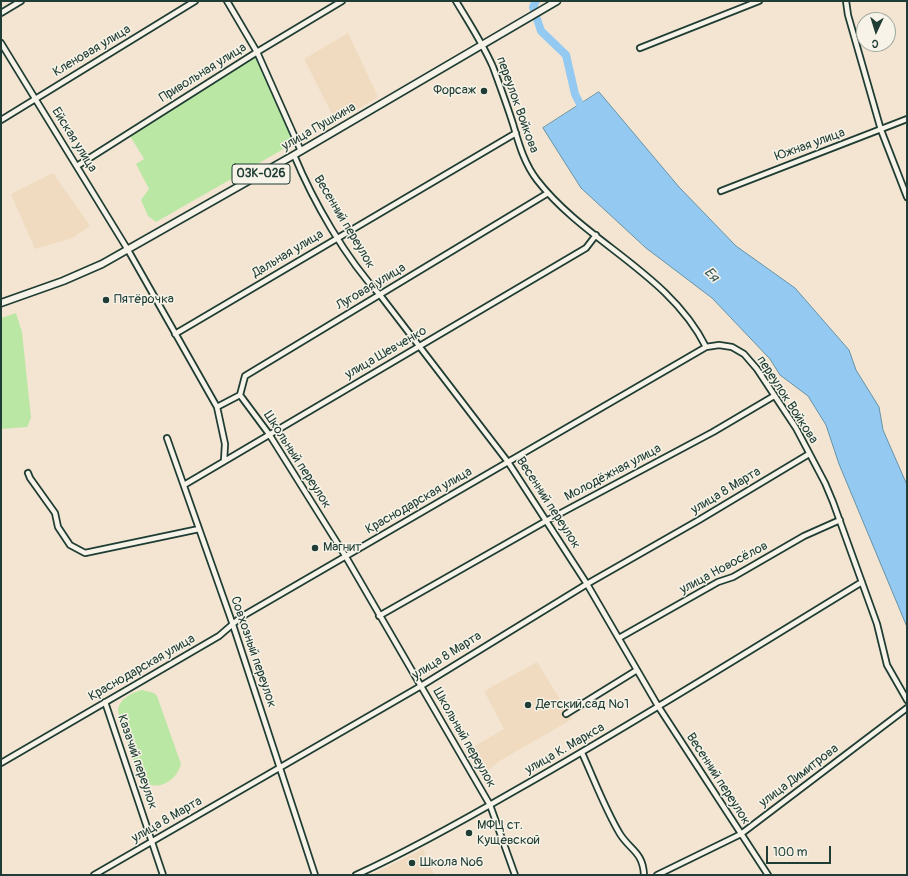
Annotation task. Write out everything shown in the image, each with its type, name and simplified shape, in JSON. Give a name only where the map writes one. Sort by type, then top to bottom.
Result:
[{"type":"main road","name":"улица Пушкина","points":[[1,303],[82,274],[128,250],[301,151],[557,1]]},
{"type":"street","points":[[1,14],[21,1]]},
{"type":"street","name":"Кленовая улица","points":[[1,120],[194,1]]},
{"type":"street","points":[[227,1],[256,52],[301,151]]},
{"type":"street","name":"Привольная улица","points":[[77,166],[256,52],[342,1]]},
{"type":"street","name":"переулок Войкова","points":[[456,1],[482,44],[516,133],[522,155],[536,178],[548,193],[596,235],[660,286],[695,326],[706,347],[719,345],[732,347],[744,354],[757,369],[796,428],[825,483],[840,520],[877,624],[887,665],[907,700]]},
{"type":"street","points":[[640,48],[759,1]]},
{"type":"street","points":[[846,1],[848,14],[881,130],[907,197]]},
{"type":"street","name":"Ейская улица","points":[[1,43],[128,250]]},
{"type":"street","name":"Южная улица","points":[[721,191],[798,160],[907,120]]},
{"type":"street","name":"Дальная улица","points":[[175,334],[516,133]]},
{"type":"street","name":"Весенний переулок","points":[[294,155],[302,175],[338,238],[366,280],[380,295],[418,347],[508,462],[586,584],[658,706],[768,875]]},
{"type":"street","name":"Луговая улица","points":[[240,396],[245,376],[548,193]]},
{"type":"street","name":"улица Шевченко","points":[[184,485],[586,248],[596,235]]},
{"type":"street","points":[[128,250],[217,407],[225,444],[224,461]]},
{"type":"street","name":"Краснодарская улица","points":[[1,763],[219,636],[241,617],[706,347]]},
{"type":"street","points":[[217,407],[240,396]]},
{"type":"street","name":"Школьный переулок","points":[[240,396],[269,434],[346,557],[490,805],[514,875]]},
{"type":"street","name":"Молодёжная улица","points":[[379,616],[546,520],[713,432],[774,396]]},
{"type":"street","name":"Совхозный переулок","points":[[167,438],[232,625],[315,875]]},
{"type":"street","name":"улица 8 Марта","points":[[94,875],[421,686],[586,584],[699,520],[809,454]]},
{"type":"street","points":[[28,473],[55,513],[58,527],[70,545],[85,554],[199,529]]},
{"type":"street","name":"улица Новосёлов","points":[[619,638],[718,582],[733,578],[804,536],[840,520]]},
{"type":"street","name":"улица К. Маркса","points":[[356,875],[384,862],[490,805],[582,753],[862,582]]},
{"type":"street","points":[[566,714],[637,670]]},
{"type":"street","name":"Казачий переулок","points":[[105,702],[163,875]]},
{"type":"street","name":"улица Димитрова","points":[[657,875],[741,834],[907,708]]},
{"type":"street","points":[[582,753],[620,835],[637,852],[644,867],[644,875]]},
{"type":"shaded area","points":[[348,33],[378,97],[336,122],[304,59]]},
{"type":"shaded area","points":[[53,173],[90,226],[72,238],[35,249],[11,194]]},
{"type":"shaded area","name":"Детский сад №1","points":[[537,662],[572,719],[498,762],[482,775],[468,750],[504,729],[484,691]]},
{"type":"shaded area","name":"Школа №6","points":[[423,848],[434,875],[371,875],[419,851]]},
{"type":"green space","points":[[257,57],[294,143],[156,222],[148,216],[141,200],[149,189],[136,164],[144,159],[130,136]]},
{"type":"green space","points":[[16,313],[22,332],[31,418],[27,427],[1,429],[1,318]]},
{"type":"green space","points":[[142,690],[154,693],[157,696],[181,764],[175,776],[164,784],[152,785],[139,779],[118,711],[121,703],[126,697]]},
{"type":"water","points":[[599,92],[679,187],[736,246],[795,288],[849,350],[856,370],[879,407],[883,430],[907,485],[907,627],[839,464],[826,425],[808,396],[780,375],[770,359],[712,298],[646,248],[581,188],[543,128]]},
{"type":"waterway","name":"Ея","points":[[536,1],[533,7],[541,31],[566,55],[575,94],[585,114]]},
{"type":"place","name":"Форсаж","points":[[484,91]]},
{"type":"place","name":"Пятёрочка","points":[[106,300]]},
{"type":"place","name":"Магнит","points":[[315,548]]},
{"type":"place","name":"Детский сад №1","points":[[528,705]]},
{"type":"place","name":"МФЦ ст. Кущевской","points":[[469,833]]},
{"type":"place","name":"Школа №6","points":[[412,863]]}]
